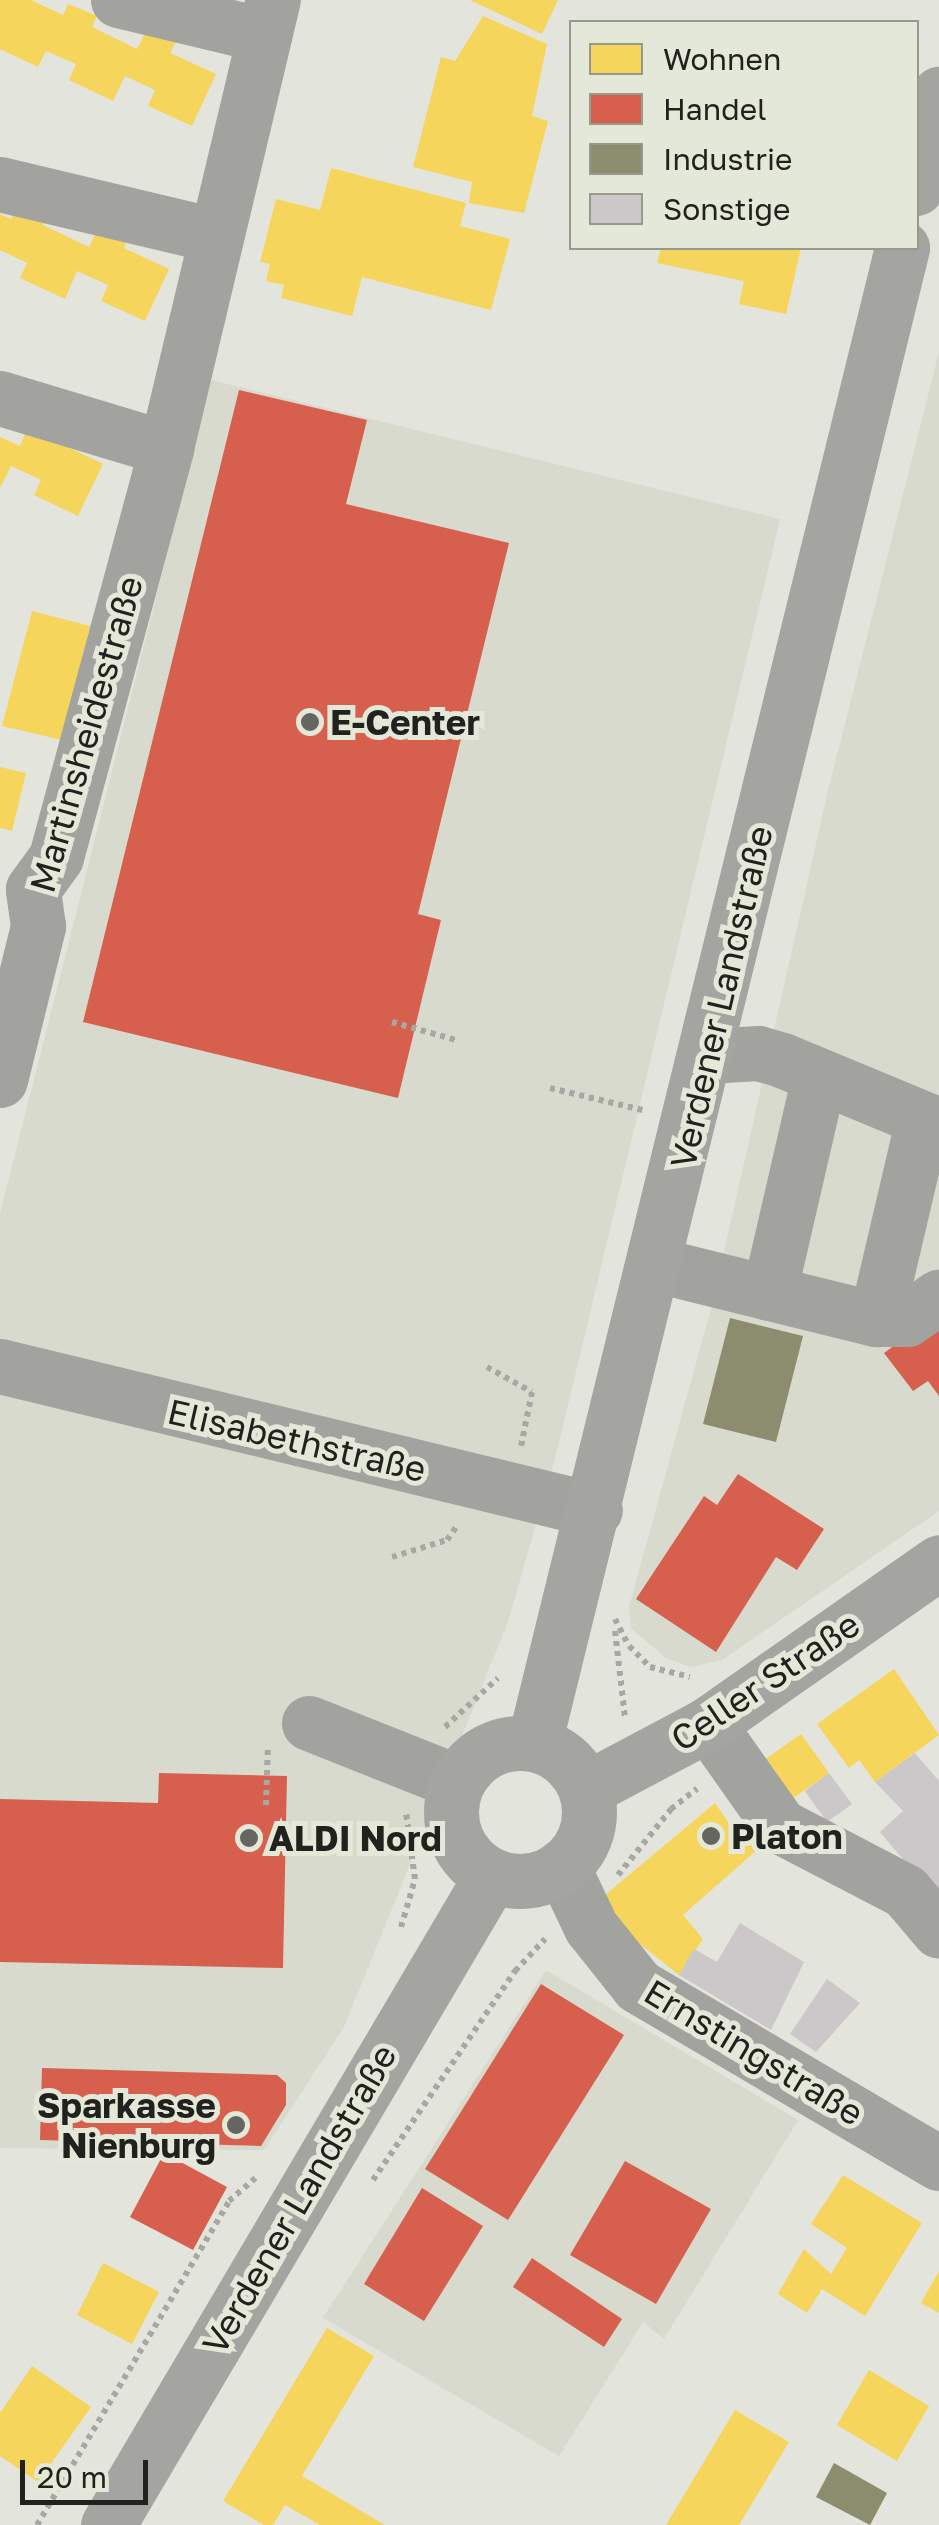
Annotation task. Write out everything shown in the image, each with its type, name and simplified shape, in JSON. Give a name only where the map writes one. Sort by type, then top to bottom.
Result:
[{"type":"main road","points":[[919,176],[939,94]]},
{"type":"main road","name":"Verdener Landstraße","points":[[534,1744],[657,1264],[902,250]]},
{"type":"main road","name":"Celler Straße","points":[[586,1789],[708,1724],[939,1562]]},
{"type":"main road","points":[[534,1744],[566,1760],[586,1789],[586,1832],[573,1887],[492,1874],[460,1846],[452,1825],[457,1782],[497,1746],[534,1744]]},
{"type":"main road","name":"Verdener Landstraße","points":[[108,2525],[492,1874]]},
{"type":"street","name":"Martinsheidestraße","points":[[0,1080],[38,926],[17,881],[56,857],[166,448],[268,18],[118,0]]},
{"type":"street","points":[[0,184],[214,235]]},
{"type":"street","points":[[0,398],[166,448]]},
{"type":"street","points":[[708,1056],[758,1053],[931,1122],[876,1319]]},
{"type":"street","points":[[769,1293],[819,1076]]},
{"type":"street","points":[[657,1264],[876,1319],[907,1319],[939,1297]]},
{"type":"street","name":"Elisabethstraße","points":[[0,1366],[596,1510]]},
{"type":"street","points":[[708,1724],[780,1826],[905,1892],[939,1931]]},
{"type":"street","points":[[288,1729],[457,1782]]},
{"type":"street","name":"Ernstingstraße","points":[[573,1887],[638,1986],[939,2163]]},
{"type":"path","points":[[392,1022],[456,1040]]},
{"type":"path","points":[[550,1088],[648,1111]]},
{"type":"path","points":[[392,1557],[447,1540],[466,1512],[493,1486],[532,1392],[486,1367]]},
{"type":"path","points":[[615,1619],[614,1662],[626,1723]]},
{"type":"path","points":[[266,1805],[288,1729]]},
{"type":"path","points":[[362,2196],[573,1887],[655,1834]]},
{"type":"path","points":[[36,2525],[229,2201],[266,2168]]},
{"type":"shaded area","points":[[939,352],[939,1511],[722,1660],[690,1667],[666,1658],[631,1628],[629,1607],[712,1305],[827,795]]},
{"type":"shaded area","points":[[211,380],[780,519],[557,1451],[508,1622],[344,2027],[264,2150],[0,2148],[0,1214]]},
{"type":"shaded area","points":[[546,1970],[798,2120],[664,2339],[643,2322],[559,2456],[323,2318]]},
{"type":"building: Wohnen","points":[[0,0],[31,0],[63,15],[68,4],[97,16],[92,27],[137,49],[147,29],[176,42],[170,53],[216,74],[192,126],[148,106],[155,90],[125,76],[113,101],[69,80],[76,64],[46,51],[38,67],[0,49]]},
{"type":"building: Wohnen","points":[[470,0],[558,0],[542,34]]},
{"type":"building: Wohnen","points":[[483,16],[547,44],[532,116],[548,121],[524,213],[469,203],[472,182],[413,167],[441,57],[455,61]]},
{"type":"building: Wohnen","points":[[331,168],[466,203],[460,226],[510,239],[491,310],[362,277],[352,316],[281,298],[284,285],[266,281],[270,264],[260,262],[276,199],[320,210]]},
{"type":"building: Wohnen","points":[[19,201],[48,215],[43,225],[89,247],[100,224],[128,237],[124,248],[169,269],[145,321],[101,301],[108,285],[77,271],[65,299],[20,278],[27,263],[0,250],[0,214],[11,219]]},
{"type":"building: Wohnen","points":[[660,250],[801,250],[786,314],[739,304],[744,281],[657,263]]},
{"type":"building: Wohnen","points":[[32,418],[57,442],[103,464],[78,516],[34,495],[41,480],[11,466],[0,488],[0,437],[20,446]]},
{"type":"building: Wohnen","points":[[32,611],[90,626],[62,740],[2,726]]},
{"type":"building: Wohnen","points":[[0,767],[26,773],[12,831],[0,828]]},
{"type":"building: Wohnen","points":[[894,1669],[939,1735],[875,1782],[859,1760],[849,1768],[817,1724]]},
{"type":"building: Wohnen","points":[[801,1734],[829,1773],[782,1806],[754,1767]]},
{"type":"building: Wohnen","points":[[715,1803],[733,1829],[749,1819],[767,1841],[683,1915],[703,1939],[679,1975],[592,1906]]},
{"type":"building: Wohnen","points":[[843,2175],[922,2223],[865,2316],[822,2289],[807,2313],[778,2294],[804,2249],[831,2274],[847,2248],[811,2224]]},
{"type":"building: Wohnen","points":[[103,2263],[159,2292],[132,2344],[77,2315]]},
{"type":"building: Wohnen","points":[[939,2271],[939,2313],[921,2303]]},
{"type":"building: Wohnen","points":[[327,2328],[374,2356],[302,2476],[385,2525],[320,2525],[285,2505],[273,2525],[264,2525],[223,2501]]},
{"type":"building: Wohnen","points":[[32,2366],[91,2407],[38,2482],[0,2456],[0,2413]]},
{"type":"building: Wohnen","points":[[869,2370],[929,2406],[897,2461],[837,2425]]},
{"type":"building: Wohnen","points":[[735,2410],[789,2442],[739,2525],[666,2525]]},
{"type":"building: Handel","name":"E-Center","points":[[239,390],[367,420],[346,504],[509,543],[418,914],[441,920],[398,1098],[83,1022]]},
{"type":"building: Handel","points":[[939,1313],[939,1396],[928,1381],[913,1391],[884,1353]]},
{"type":"building: Handel","points":[[738,1474],[824,1529],[797,1570],[776,1557],[716,1652],[636,1599],[704,1496],[717,1505]]},
{"type":"building: Handel","points":[[159,1773],[287,1776],[283,1968],[0,1962],[0,1799],[158,1803]]},
{"type":"building: Handel","points":[[541,1984],[624,2035],[508,2220],[425,2169]]},
{"type":"building: Handel","points":[[42,2068],[277,2075],[286,2083],[286,2105],[261,2146],[40,2140]]},
{"type":"building: Handel","points":[[164,2153],[227,2187],[193,2250],[130,2217]]},
{"type":"building: Handel","points":[[625,2161],[711,2209],[656,2304],[570,2255]]},
{"type":"building: Handel","points":[[422,2188],[483,2226],[424,2321],[364,2284]]},
{"type":"building: Handel","points":[[532,2258],[622,2319],[604,2347],[513,2287]]},
{"type":"building: Industrie","points":[[730,1318],[803,1336],[776,1442],[703,1424]]},
{"type":"building: Industrie","points":[[834,2463],[887,2493],[870,2525],[816,2497]]},
{"type":"building: Sonstige","points":[[915,1753],[939,1781],[939,1902],[880,1832],[903,1811],[875,1782]]},
{"type":"building: Sonstige","points":[[829,1773],[852,1804],[827,1822],[805,1791]]},
{"type":"building: Sonstige","points":[[740,1923],[804,1962],[771,2030],[679,1975],[694,1949],[717,1962]]},
{"type":"building: Sonstige","points":[[827,1979],[860,2003],[816,2052],[790,2034]]},
{"type":"place","name":"E-Center","points":[[310,722]]},
{"type":"place","name":"Platon","points":[[711,1836]]},
{"type":"place","name":"ALDI Nord","points":[[249,1838]]},
{"type":"place","name":"Sparkasse Nienburg","points":[[236,2125]]}]
